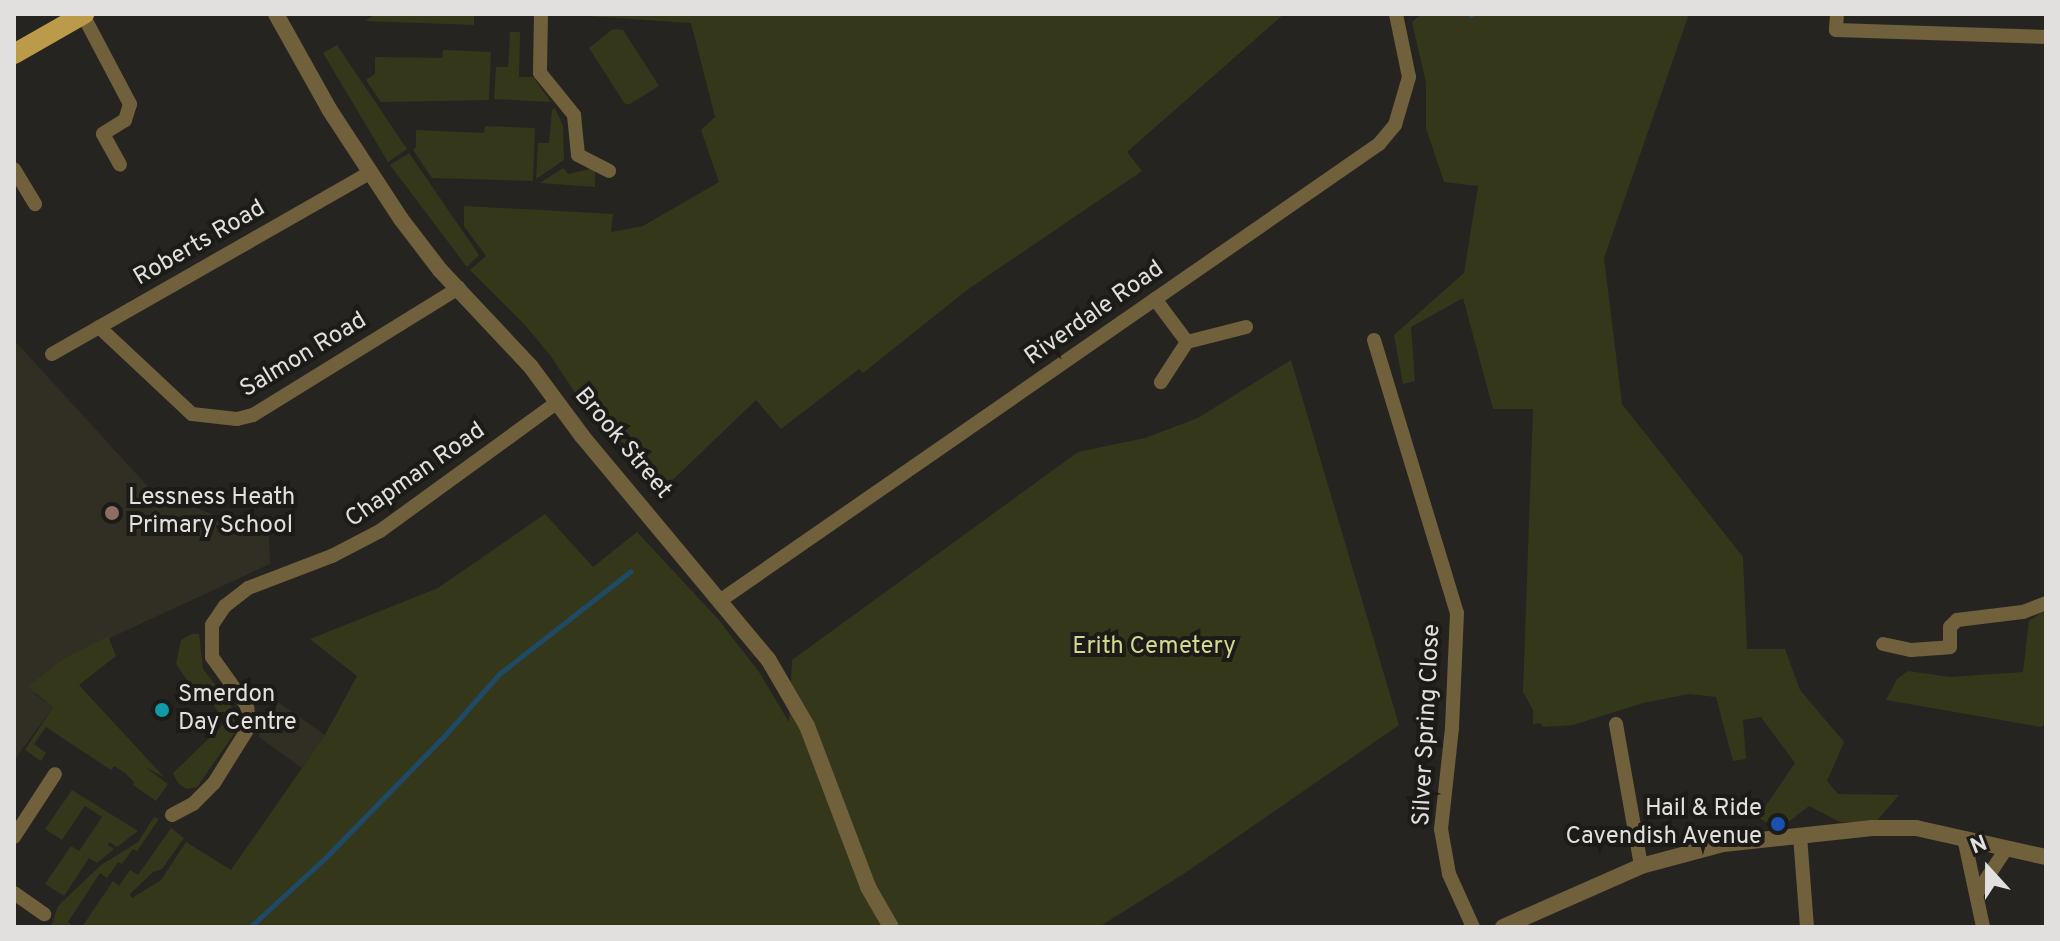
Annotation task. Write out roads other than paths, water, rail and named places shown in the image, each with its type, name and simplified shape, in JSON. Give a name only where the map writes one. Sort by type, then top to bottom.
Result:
[{"type":"main road","points":[[14,54],[84,14]]},
{"type":"street","points":[[84,14],[130,104],[125,120],[103,134],[120,165]]},
{"type":"street","name":"Brook Street","points":[[276,14],[369,173],[440,270],[531,367],[556,403],[768,659],[807,726],[862,872],[891,927]]},
{"type":"street","points":[[541,14],[540,73],[574,115],[578,155],[609,171]]},
{"type":"street","name":"Riverdale Road","points":[[721,600],[1379,144],[1395,125],[1409,77],[1396,14]]},
{"type":"street","points":[[1837,14],[1836,30],[2046,37]]},
{"type":"street","points":[[14,169],[35,204]]},
{"type":"street","name":"Roberts Road","points":[[52,354],[369,173]]},
{"type":"street","name":"Salmon Road","points":[[99,327],[192,414],[237,419],[253,415],[459,288]]},
{"type":"street","points":[[1155,299],[1187,342]]},
{"type":"street","points":[[1161,382],[1187,342],[1246,327]]},
{"type":"street","name":"Silver Spring Close","points":[[1374,340],[1457,613],[1452,728],[1441,829],[1449,874],[1473,927]]},
{"type":"street","name":"Chapman Road","points":[[172,815],[193,804],[214,783],[249,727],[247,706],[215,666],[209,636],[212,625],[225,606],[248,588],[332,556],[380,531],[556,403]]},
{"type":"street","points":[[1883,644],[1911,650],[1950,647],[1950,627],[1957,620],[2023,612],[2046,603]]},
{"type":"street","points":[[1616,724],[1641,866]]},
{"type":"street","points":[[14,837],[55,774]]},
{"type":"street","points":[[1513,925],[1641,866],[1723,844],[1901,828],[1964,838],[2046,857]]},
{"type":"street","points":[[1800,836],[1807,927]]},
{"type":"street","points":[[1964,838],[1983,927]]},
{"type":"street","points":[[1977,893],[2006,849]]},
{"type":"street","points":[[14,893],[44,914]]},
{"type":"waterway","points":[[250,927],[326,857],[446,734],[499,674],[631,571]]},
{"type":"place","name":"Lessness Heath Primary School","points":[[112,513]]},
{"type":"place","name":"Smerdon Day Centre","points":[[162,710]]},
{"type":"place","name":"Hail & Ride Cavendish Avenue","points":[[1778,824]]},
{"type":"park label","name":"Erith Cemetery","points":[[1154,648]]}]
